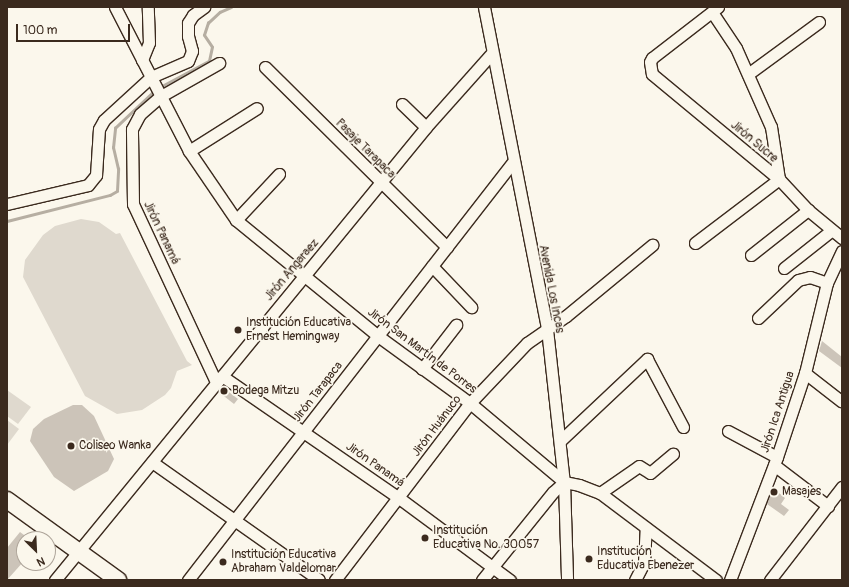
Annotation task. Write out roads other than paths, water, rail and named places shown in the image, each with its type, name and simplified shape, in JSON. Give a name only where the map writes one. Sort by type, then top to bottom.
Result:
[{"type":"highway","points":[[7,500],[75,555],[102,580]]},
{"type":"highway","points":[[7,512],[34,531]]},
{"type":"highway","points":[[56,545],[118,580]]},
{"type":"street","name":"Jirón San Martín de Porres","points":[[115,7],[190,152],[236,220],[378,336],[470,403],[564,482],[579,485],[600,493],[716,580]]},
{"type":"street","points":[[142,60],[149,42],[148,7]]},
{"type":"street","points":[[7,204],[88,185],[96,175],[99,129],[104,120],[152,78],[188,61],[192,51],[188,36],[188,23],[193,15],[204,7]]},
{"type":"street","name":"Avenida Los Incas","points":[[484,7],[491,54],[512,163],[547,329],[564,482],[567,580]]},
{"type":"street","points":[[695,243],[779,179],[771,126],[736,48],[715,9]]},
{"type":"street","name":"Jirón Sucre","points":[[715,9],[652,58],[650,68],[657,80],[779,179],[808,210],[842,238]]},
{"type":"street","points":[[748,74],[819,22]]},
{"type":"street","name":"Jirón Angaraez","points":[[55,580],[426,127],[491,54]]},
{"type":"street","name":"Jirón Panamá","points":[[219,63],[160,95],[140,114],[132,129],[133,204],[219,379],[303,432],[399,498],[510,580]]},
{"type":"street","name":"Pasaje Tarapaca","points":[[265,67],[380,183],[447,247]]},
{"type":"street","points":[[402,104],[426,127]]},
{"type":"street","points":[[190,152],[257,108]]},
{"type":"street","name":"Jirón Tarapaca","points":[[188,580],[512,163]]},
{"type":"street","points":[[236,220],[279,174]]},
{"type":"street","points":[[750,255],[808,210]]},
{"type":"street","points":[[784,268],[832,230]]},
{"type":"street","name":"Jirón Huánuco","points":[[335,580],[470,403],[527,343],[547,329],[652,245]]},
{"type":"street","name":"Jirón Ica Antigua","points":[[730,580],[776,461],[805,373],[827,283],[842,251]]},
{"type":"street","points":[[432,266],[471,307]]},
{"type":"street","points":[[758,318],[798,280],[810,277],[827,283]]},
{"type":"street","points":[[422,369],[456,325]]},
{"type":"street","points":[[560,441],[648,359],[683,427]]},
{"type":"street","points":[[805,373],[841,401]]},
{"type":"street","points":[[728,431],[776,461],[828,506]]},
{"type":"street","points":[[600,493],[639,466],[650,473],[673,454]]},
{"type":"street","points":[[152,462],[236,519],[319,580]]},
{"type":"street","points":[[482,580],[553,492],[564,482]]},
{"type":"street","points":[[770,580],[842,487]]},
{"type":"street","points":[[635,580],[644,562],[646,528]]},
{"type":"waterway","points":[[160,87],[209,61],[212,47],[204,35],[208,23],[220,12],[231,7]]},
{"type":"waterway","points":[[7,221],[110,195],[117,191],[118,169],[113,148],[115,128],[155,90]]},
{"type":"place","name":"Institución Educativa Ernest Hemingway","points":[[238,330]]},
{"type":"place","name":"Bodega Mitzu","points":[[224,391]]},
{"type":"place","name":"Coliseo Wanka","points":[[71,446]]},
{"type":"place","name":"Masajes","points":[[774,492]]},
{"type":"place","name":"Institución Educativa No. 30057","points":[[425,538]]},
{"type":"place","name":"Institución Educativa Ebenezer","points":[[589,559]]},
{"type":"place","name":"Institución Educativa Abraham Valdelomar","points":[[223,562]]}]
